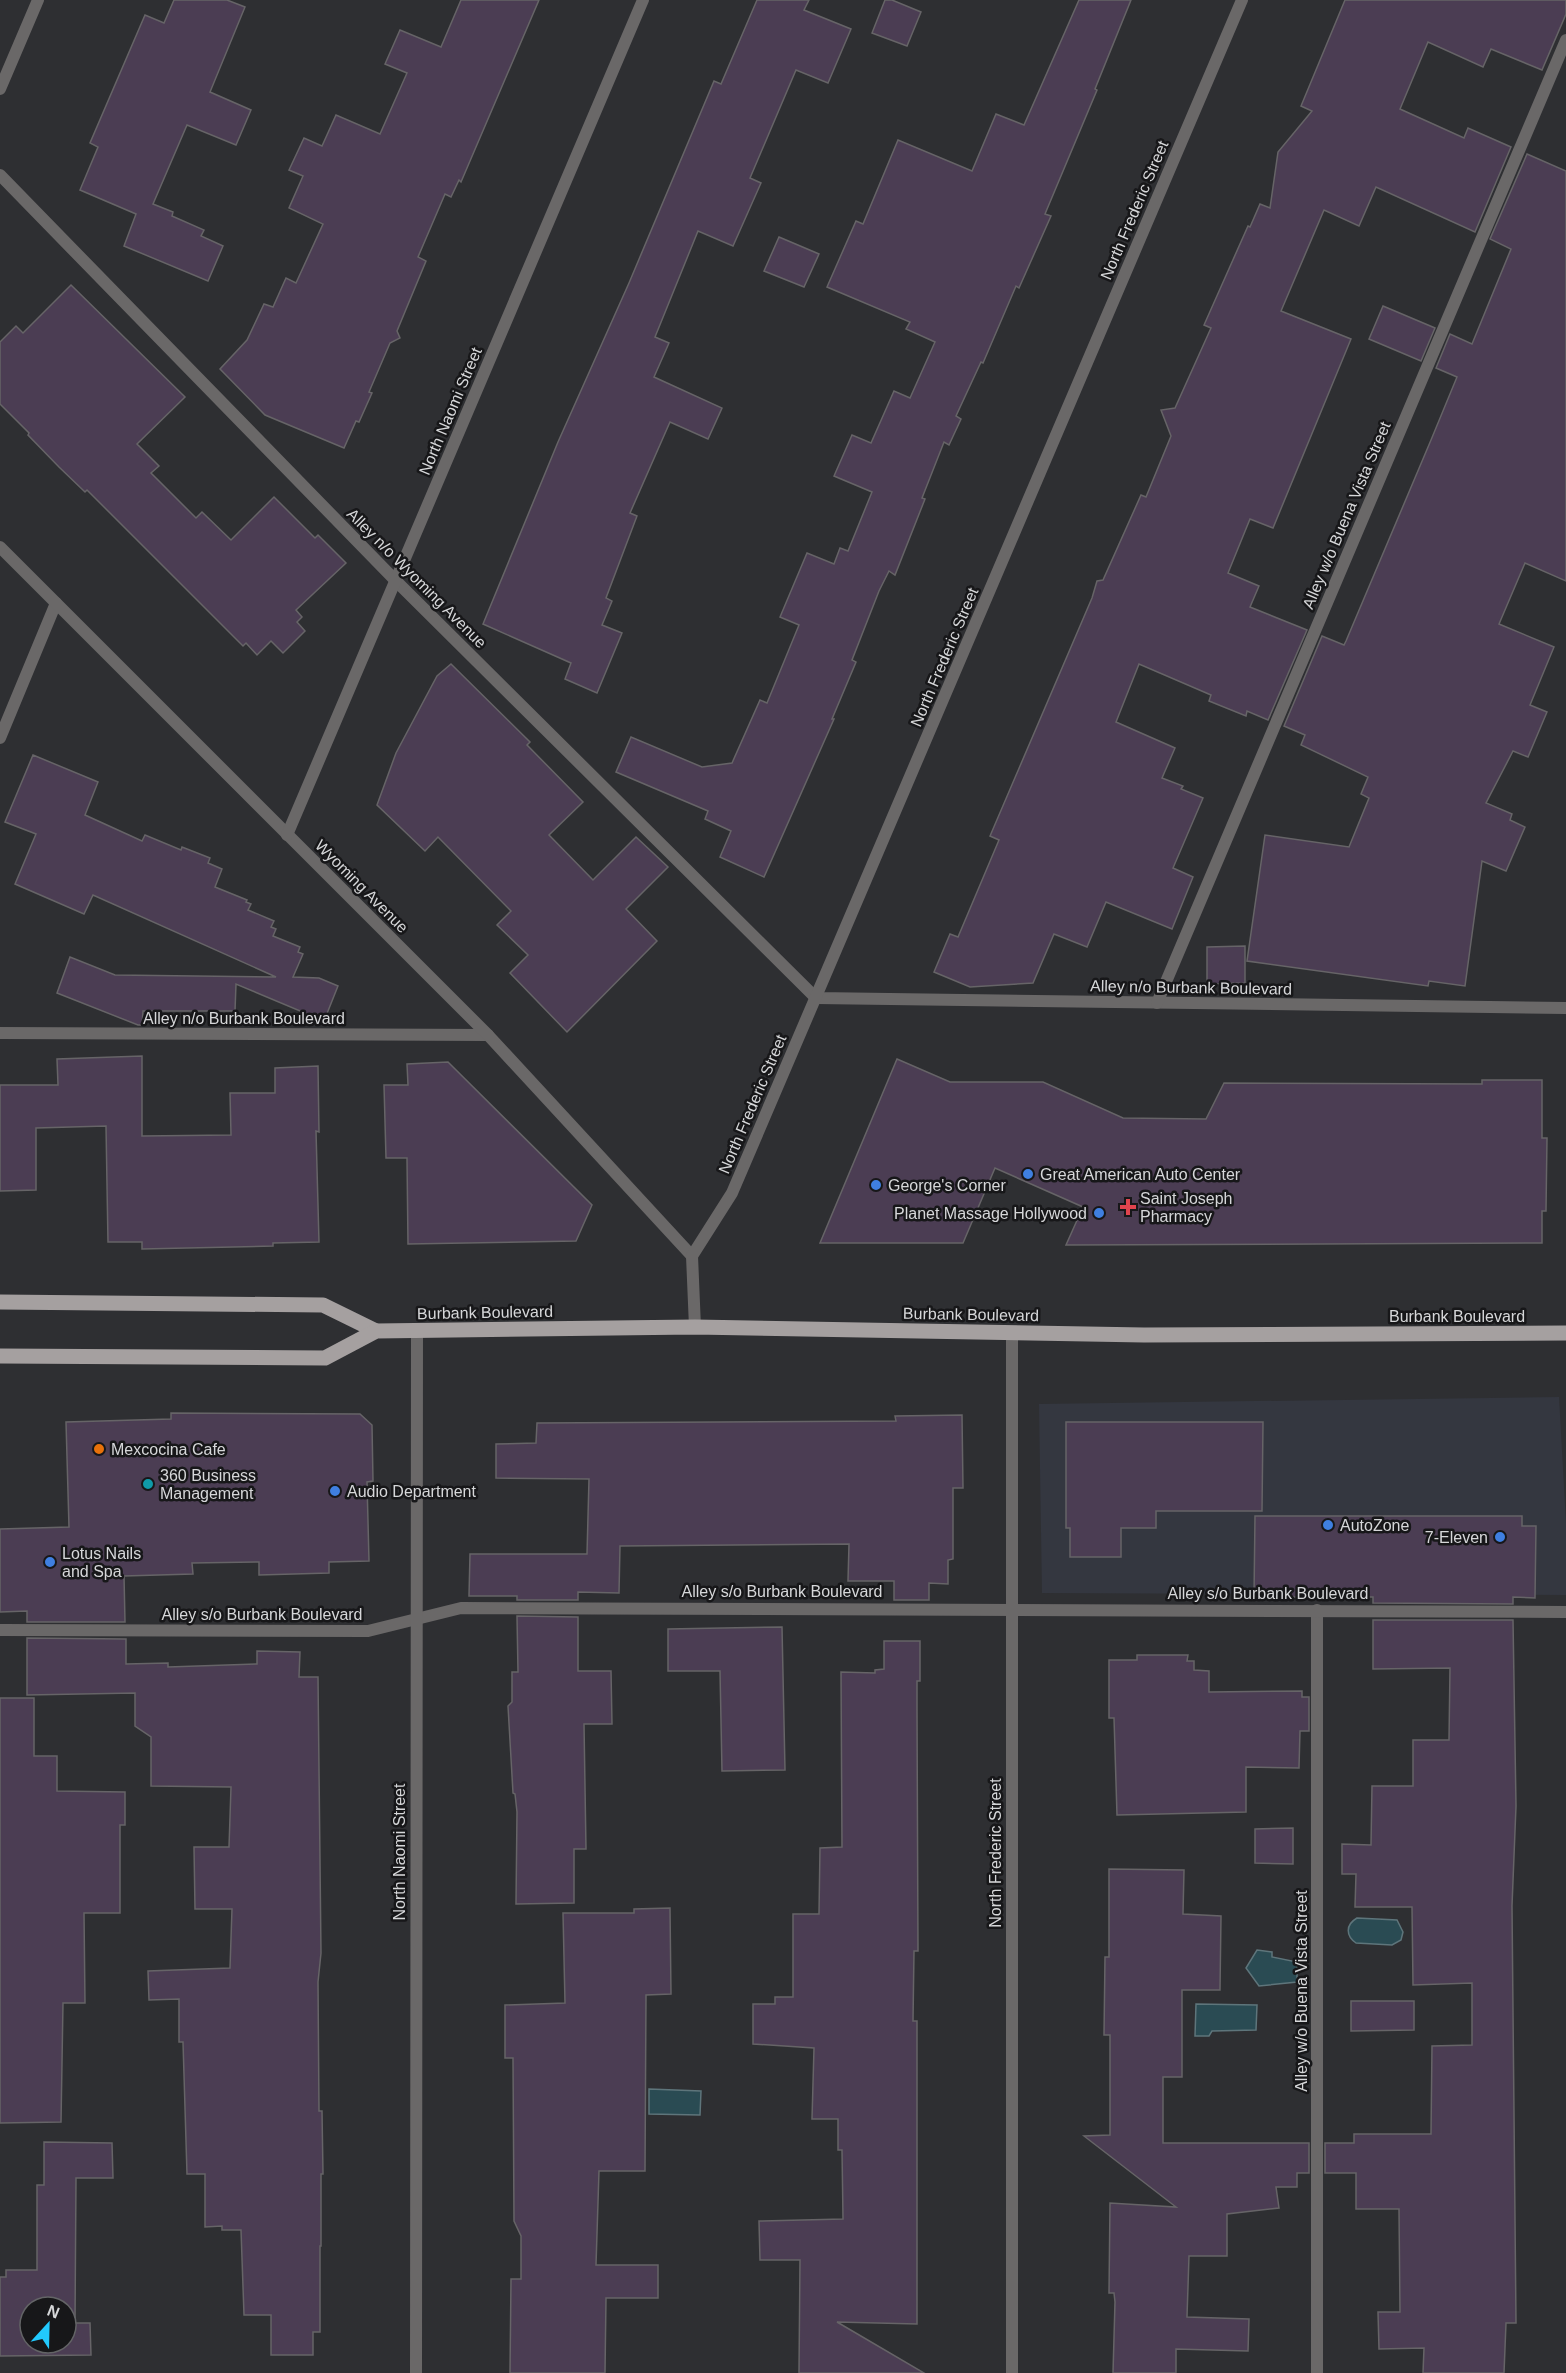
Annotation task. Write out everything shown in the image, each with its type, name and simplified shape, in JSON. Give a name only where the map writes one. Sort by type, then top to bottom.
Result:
[{"type":"main road","name":"Burbank Boulevard","points":[[0,1302],[323,1305],[376,1331],[694,1327],[1144,1335],[1566,1333]]},
{"type":"main road","name":"Burbank Boulevard","points":[[0,1356],[325,1358],[376,1331]]},
{"type":"street","points":[[0,89],[38,0]]},
{"type":"street","name":"North Naomi Street","points":[[287,835],[643,0]]},
{"type":"street","name":"North Frederic Street","points":[[692,1256],[732,1193],[1242,0]]},
{"type":"street","name":"Alley w/o Buena Vista Street","points":[[1157,1003],[1566,39]]},
{"type":"street","name":"Alley n/o Wyoming Avenue","points":[[0,176],[396,581],[816,998]]},
{"type":"street","name":"Wyoming Avenue","points":[[0,547],[488,1035],[692,1256]]},
{"type":"street","points":[[0,738],[56,603]]},
{"type":"street","name":"Alley n/o Burbank Boulevard","points":[[816,998],[1566,1008]]},
{"type":"street","name":"Alley n/o Burbank Boulevard","points":[[0,1033],[488,1035]]},
{"type":"street","points":[[692,1256],[694,1327]]},
{"type":"street","name":"North Naomi Street","points":[[416,2373],[417,1331]]},
{"type":"street","name":"North Frederic Street","points":[[1012,1333],[1012,2373]]},
{"type":"street","name":"Alley s/o Burbank Boulevard","points":[[0,1630],[368,1631],[461,1608],[1011,1608],[1566,1612]]},
{"type":"street","name":"Alley w/o Buena Vista Street","points":[[1317,1610],[1317,2373]]},
{"type":"shaded area","points":[[1559,1397],[1566,1523],[1566,1595],[1042,1593],[1039,1404]]},
{"type":"water","points":[[1357,1918],[1397,1920],[1403,1932],[1401,1940],[1392,1945],[1356,1943],[1350,1937],[1348,1930],[1350,1924]]},
{"type":"water","points":[[1257,1950],[1272,1952],[1272,1957],[1297,1962],[1297,1982],[1259,1986],[1246,1968]]},
{"type":"water","points":[[1196,2004],[1257,2005],[1256,2030],[1212,2031],[1209,2036],[1195,2036]]},
{"type":"water","points":[[649,2089],[701,2091],[700,2115],[649,2114]]},
{"type":"building","points":[[174,0],[227,0],[245,7],[210,92],[251,110],[236,145],[187,125],[153,204],[173,212],[172,216],[204,230],[201,236],[223,246],[208,281],[124,246],[136,214],[80,190],[98,147],[90,143],[145,15],[164,23]]},
{"type":"building","points":[[461,0],[539,0],[461,182],[459,180],[451,197],[445,194],[418,257],[426,261],[397,331],[400,338],[390,343],[369,392],[372,393],[344,448],[265,415],[220,369],[247,340],[264,304],[273,307],[286,278],[296,283],[323,224],[289,208],[303,176],[289,170],[304,138],[322,146],[336,115],[380,134],[407,73],[385,64],[400,30],[441,47]]},
{"type":"building","points":[[757,0],[809,0],[804,10],[851,29],[828,83],[796,70],[750,178],[761,183],[733,246],[698,231],[655,337],[669,343],[654,377],[722,408],[708,439],[670,422],[630,513],[637,516],[606,598],[612,601],[602,625],[622,633],[597,693],[565,679],[571,663],[483,624],[558,442],[629,283],[714,81],[721,84]]},
{"type":"building","points":[[885,0],[892,0],[921,12],[907,46],[872,33]]},
{"type":"building","points":[[1079,0],[1131,0],[1095,89],[1097,90],[1045,214],[1051,216],[1019,288],[1016,286],[983,363],[981,362],[956,416],[961,419],[949,445],[944,442],[922,498],[925,499],[895,575],[889,571],[879,591],[852,660],[856,662],[832,719],[834,719],[764,877],[720,857],[731,831],[705,819],[708,811],[616,772],[631,737],[702,767],[732,763],[760,700],[767,703],[799,625],[780,617],[807,553],[834,564],[840,548],[848,551],[872,492],[834,476],[852,435],[871,443],[894,391],[910,398],[935,342],[906,329],[910,322],[827,287],[856,221],[863,224],[898,140],[972,171],[996,114],[1024,125]]},
{"type":"building","points":[[1345,0],[1566,0],[1566,14],[1542,70],[1491,49],[1483,67],[1428,42],[1400,109],[1464,138],[1468,128],[1511,147],[1475,232],[1376,187],[1359,226],[1324,210],[1281,311],[1351,339],[1273,528],[1250,519],[1228,573],[1259,586],[1250,607],[1307,630],[1268,720],[1247,711],[1246,716],[1209,701],[1211,695],[1139,664],[1116,722],[1175,748],[1162,778],[1183,786],[1181,789],[1203,798],[1173,868],[1193,877],[1172,929],[1106,902],[1087,947],[1054,934],[1033,983],[970,987],[934,972],[950,934],[958,937],[999,840],[990,836],[1092,598],[1097,581],[1103,580],[1141,495],[1146,497],[1171,436],[1161,410],[1175,408],[1211,328],[1204,325],[1248,226],[1250,227],[1260,204],[1270,208],[1278,152],[1312,111],[1301,106]]},
{"type":"building","points":[[1527,154],[1566,171],[1566,581],[1525,563],[1499,624],[1554,647],[1530,705],[1547,712],[1528,757],[1513,751],[1486,803],[1512,814],[1510,820],[1525,827],[1506,871],[1482,861],[1465,986],[1429,981],[1428,986],[1247,961],[1265,835],[1349,847],[1369,798],[1361,794],[1368,777],[1301,745],[1305,735],[1284,726],[1322,636],[1344,645],[1346,641],[1457,377],[1436,368],[1450,334],[1472,344],[1511,249],[1490,239]]},
{"type":"building","points":[[779,237],[819,254],[804,287],[764,271]]},
{"type":"building","points":[[71,285],[185,397],[137,444],[159,466],[151,473],[196,518],[202,512],[231,540],[274,497],[315,538],[318,535],[346,563],[296,610],[302,617],[297,622],[305,631],[283,653],[271,641],[257,655],[246,643],[243,646],[87,490],[85,492],[59,467],[0,404],[0,342],[16,326],[23,333]]},
{"type":"building","points":[[1383,306],[1435,328],[1421,361],[1369,339]]},
{"type":"building","points":[[451,664],[530,742],[527,745],[583,802],[549,835],[593,880],[636,837],[668,867],[626,909],[657,941],[567,1032],[510,973],[528,955],[497,925],[511,911],[438,837],[425,851],[377,805],[396,753],[437,676]]},
{"type":"building","points":[[33,755],[98,782],[85,815],[142,841],[145,835],[181,850],[182,847],[210,858],[208,863],[222,869],[215,887],[247,900],[246,902],[251,904],[248,910],[274,921],[271,927],[276,929],[273,936],[300,947],[298,952],[303,954],[293,977],[319,978],[338,986],[324,1021],[236,984],[235,1011],[143,1011],[142,1025],[57,993],[70,957],[115,975],[276,977],[93,895],[84,914],[15,884],[36,834],[5,822]]},
{"type":"building","points":[[1245,946],[1245,983],[1207,984],[1207,947]]},
{"type":"building","points":[[142,1056],[142,1136],[231,1135],[230,1093],[275,1093],[275,1068],[318,1066],[319,1132],[316,1131],[319,1242],[273,1243],[273,1246],[142,1249],[142,1242],[108,1242],[106,1126],[36,1128],[36,1190],[0,1191],[0,1085],[58,1085],[57,1059]]},
{"type":"building","points":[[897,1059],[950,1082],[1043,1082],[1123,1118],[1206,1119],[1224,1083],[1482,1084],[1482,1080],[1542,1080],[1542,1138],[1547,1138],[1546,1211],[1542,1211],[1542,1243],[1066,1245],[1083,1207],[995,1168],[963,1243],[820,1243]]},
{"type":"building","points":[[448,1062],[592,1205],[576,1241],[408,1244],[407,1158],[386,1158],[384,1085],[408,1085],[407,1064]]},
{"type":"building","points":[[171,1413],[360,1414],[372,1425],[373,1481],[367,1482],[369,1561],[329,1562],[329,1573],[259,1575],[259,1562],[192,1563],[193,1574],[124,1576],[125,1622],[27,1622],[27,1611],[0,1612],[0,1529],[69,1527],[66,1422],[171,1419]]},
{"type":"building","points":[[962,1415],[963,1488],[953,1488],[953,1559],[948,1560],[948,1584],[929,1583],[929,1600],[894,1600],[894,1581],[848,1581],[849,1544],[620,1546],[619,1593],[578,1592],[578,1600],[517,1600],[517,1596],[469,1596],[470,1554],[587,1554],[589,1479],[496,1478],[496,1444],[536,1443],[537,1423],[896,1421],[895,1416]]},
{"type":"building","points":[[1066,1422],[1263,1422],[1262,1511],[1156,1511],[1156,1528],[1121,1528],[1121,1557],[1070,1557],[1070,1528],[1066,1528]]},
{"type":"building","points":[[1255,1516],[1522,1516],[1522,1526],[1536,1526],[1535,1598],[1513,1597],[1513,1604],[1373,1603],[1373,1597],[1254,1597]]},
{"type":"building","points":[[517,1616],[578,1617],[578,1671],[611,1671],[612,1724],[584,1724],[586,1849],[574,1849],[574,1903],[516,1904],[517,1812],[513,1793],[508,1706],[512,1702],[512,1672],[518,1672]]},
{"type":"building","points":[[1373,1620],[1513,1620],[1516,1806],[1512,1906],[1516,2323],[1506,2323],[1504,2373],[1423,2373],[1424,2348],[1379,2349],[1378,2312],[1400,2312],[1399,2209],[1356,2209],[1356,2173],[1325,2173],[1325,2143],[1354,2143],[1354,2134],[1431,2134],[1432,2046],[1472,2045],[1472,1983],[1413,1985],[1412,1907],[1355,1907],[1356,1874],[1342,1874],[1342,1844],[1371,1845],[1372,1786],[1413,1786],[1413,1740],[1449,1740],[1450,1668],[1373,1669]]},
{"type":"building","points":[[782,1627],[785,1770],[722,1771],[720,1671],[668,1671],[668,1629]]},
{"type":"building","points":[[27,1638],[126,1639],[126,1664],[168,1663],[168,1667],[257,1664],[257,1651],[300,1652],[299,1677],[318,1677],[321,1953],[318,1982],[319,2111],[322,2111],[323,2174],[321,2174],[320,2332],[313,2332],[313,2355],[271,2355],[271,2315],[244,2315],[241,2230],[222,2230],[222,2226],[205,2227],[205,2174],[187,2174],[183,2042],[179,2042],[179,1999],[149,2000],[148,1971],[230,1968],[232,1909],[195,1909],[194,1847],[229,1847],[231,1787],[151,1786],[151,1737],[135,1726],[135,1693],[27,1695]]},
{"type":"building","points":[[884,1641],[920,1641],[920,1681],[917,1681],[918,1951],[914,1951],[913,2021],[917,2021],[917,2324],[837,2322],[924,2373],[799,2373],[800,2260],[760,2260],[759,2221],[843,2219],[842,2150],[838,2150],[838,2119],[812,2119],[814,2048],[753,2044],[753,2004],[775,2004],[775,1997],[793,1997],[793,1914],[819,1914],[820,1848],[842,1847],[841,1672],[875,1673],[875,1670],[884,1669]]},
{"type":"building","points":[[1137,1655],[1188,1655],[1187,1661],[1194,1661],[1194,1670],[1209,1671],[1209,1692],[1302,1691],[1302,1697],[1309,1697],[1309,1731],[1300,1731],[1299,1768],[1246,1767],[1246,1812],[1117,1815],[1114,1718],[1109,1718],[1109,1660],[1137,1660]]},
{"type":"building","points":[[0,1698],[34,1698],[34,1756],[57,1756],[57,1791],[125,1792],[125,1825],[120,1825],[120,1913],[84,1913],[85,2003],[63,2003],[61,2122],[0,2123]]},
{"type":"building","points":[[1293,1828],[1293,1864],[1255,1863],[1255,1829]]},
{"type":"building","points":[[1109,1869],[1184,1870],[1183,1914],[1221,1916],[1220,1990],[1182,1990],[1182,2077],[1163,2077],[1163,2143],[1309,2143],[1309,2173],[1297,2173],[1297,2187],[1276,2187],[1279,2208],[1227,2214],[1227,2256],[1189,2256],[1187,2317],[1249,2319],[1248,2351],[1176,2349],[1176,2373],[1113,2373],[1115,2302],[1114,2293],[1109,2293],[1110,2203],[1176,2207],[1084,2136],[1110,2135],[1110,2035],[1104,2035],[1105,1957],[1109,1957]]},
{"type":"building","points":[[670,1908],[671,1994],[646,1995],[645,2171],[599,2171],[596,2265],[658,2265],[658,2298],[606,2298],[605,2373],[510,2373],[511,2279],[521,2279],[521,2236],[514,2221],[513,2058],[505,2058],[505,2005],[565,2003],[563,1913],[634,1913],[634,1909]]},
{"type":"building","points":[[1351,2001],[1414,2001],[1414,2030],[1351,2031]]},
{"type":"building","points":[[44,2142],[112,2143],[113,2178],[76,2178],[75,2295],[18,2295],[18,2355],[78,2355],[78,2323],[90,2323],[91,2355],[0,2356],[0,2277],[6,2277],[6,2270],[37,2270],[37,2185],[44,2185]]},
{"type":"place","name":"Great American Auto Center","points":[[1028,1174]]},
{"type":"place","name":"George's Corner","points":[[876,1185]]},
{"type":"place","name":"Saint Joseph Pharmacy","points":[[1128,1207]]},
{"type":"place","name":"Planet Massage Hollywood","points":[[1099,1213]]},
{"type":"place","name":"Mexcocina Cafe","points":[[99,1449]]},
{"type":"place","name":"360 Business Management","points":[[148,1484]]},
{"type":"place","name":"Audio Department","points":[[335,1491]]},
{"type":"place","name":"AutoZone","points":[[1328,1525]]},
{"type":"place","name":"7-Eleven","points":[[1500,1537]]},
{"type":"place","name":"Lotus Nails and Spa","points":[[50,1562]]}]
